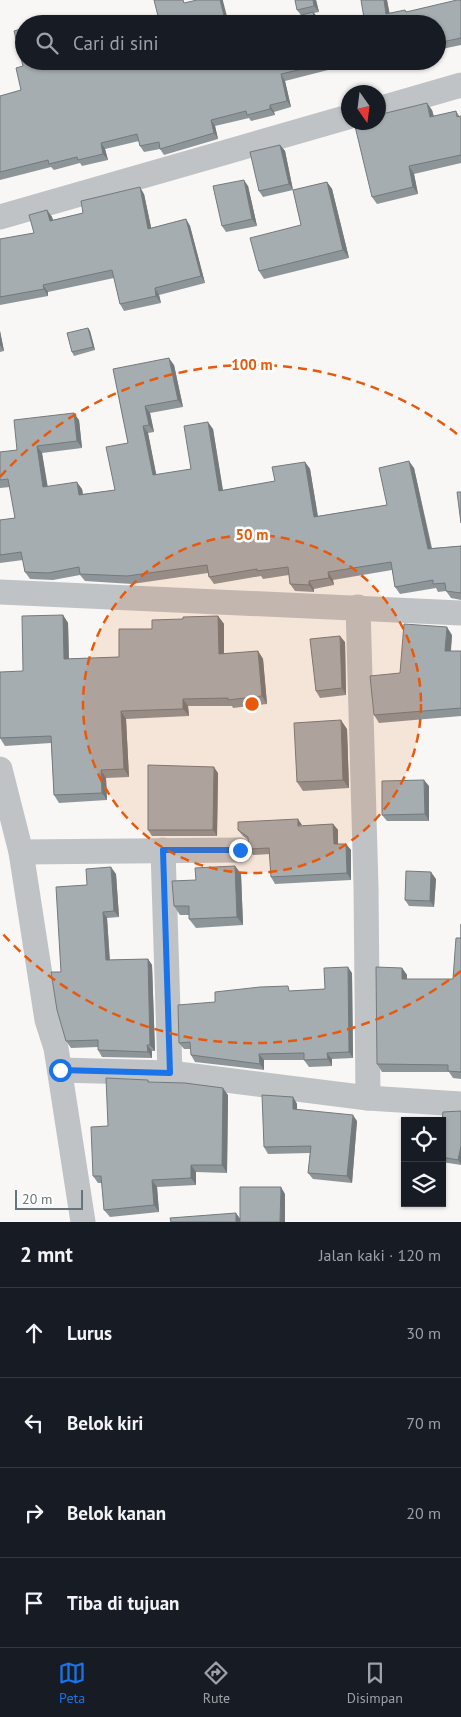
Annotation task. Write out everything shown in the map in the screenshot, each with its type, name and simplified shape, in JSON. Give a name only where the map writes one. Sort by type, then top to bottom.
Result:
[{"type":"street","points":[[386,106],[461,85]]},
{"type":"street","points":[[0,217],[341,119]]},
{"type":"street","points":[[0,592],[461,613]]},
{"type":"street","points":[[358,607],[366,886],[368,1098]]},
{"type":"street","points":[[0,769],[21,852],[47,1020],[56,1048],[60,1070],[83,1222]]},
{"type":"street","points":[[163,850],[170,1073]]},
{"type":"street","points":[[21,852],[240,850]]},
{"type":"street","points":[[60,1070],[170,1073],[368,1098],[461,1104]]},
{"type":"building","points":[[154,0],[183,0],[184,3],[197,0],[220,0],[224,15],[158,15]]},
{"type":"building","points":[[295,0],[313,0],[314,6],[297,10]]},
{"type":"building","points":[[361,0],[384,0],[386,14],[405,10],[406,12],[461,0],[461,38],[446,41],[446,15],[364,15]]},
{"type":"building","points":[[313,12],[314,15],[302,15]]},
{"type":"building","points":[[16,70],[298,70],[281,74],[287,101],[270,105],[270,109],[247,115],[246,111],[211,120],[214,133],[160,149],[159,142],[140,146],[137,134],[101,143],[103,154],[78,160],[77,157],[49,164],[48,160],[0,172],[0,96],[21,90]]},
{"type":"building","points":[[427,103],[430,117],[456,111],[457,117],[461,116],[461,155],[409,166],[413,187],[372,197],[356,130],[386,130],[386,113]]},
{"type":"building","points":[[280,145],[289,184],[259,191],[250,152]]},
{"type":"building","points":[[244,180],[252,219],[222,226],[213,186]]},
{"type":"building","points":[[327,182],[343,250],[259,271],[250,238],[301,225],[293,190]]},
{"type":"building","points":[[140,187],[148,229],[186,219],[201,276],[155,288],[156,296],[120,304],[112,270],[43,285],[44,289],[0,297],[0,239],[34,233],[29,215],[47,210],[50,221],[83,213],[81,201]]},
{"type":"building","points":[[88,328],[93,347],[72,352],[67,333]]},
{"type":"building","points":[[169,358],[178,400],[145,406],[149,425],[143,426],[153,475],[191,469],[184,426],[208,422],[219,491],[275,481],[272,467],[305,462],[314,517],[387,505],[379,468],[409,461],[428,549],[461,546],[461,593],[446,591],[445,583],[433,584],[433,580],[395,587],[391,562],[328,572],[329,578],[309,581],[309,585],[290,584],[288,567],[257,571],[257,569],[209,577],[207,565],[127,576],[80,574],[79,567],[48,573],[25,572],[21,552],[0,555],[0,520],[15,518],[8,479],[0,480],[0,452],[17,450],[14,420],[74,413],[77,441],[37,446],[43,487],[77,482],[79,495],[115,490],[106,447],[128,443],[113,369]]},
{"type":"building","points":[[457,492],[461,492],[461,523]]},
{"type":"building","points":[[63,615],[64,659],[119,657],[119,629],[152,629],[152,620],[218,616],[219,654],[258,651],[262,696],[228,700],[228,698],[183,699],[183,709],[121,711],[124,769],[101,770],[102,793],[54,795],[51,736],[0,738],[0,672],[23,671],[22,616]]},
{"type":"building","points":[[404,624],[447,627],[445,651],[461,651],[461,708],[374,715],[370,676],[400,673]]},
{"type":"building","points":[[340,636],[342,688],[316,691],[310,639]]},
{"type":"building","points":[[341,720],[343,780],[297,782],[294,723]]},
{"type":"building","points":[[148,765],[214,767],[213,830],[148,830]]},
{"type":"building","points":[[424,780],[425,814],[382,815],[382,781]]},
{"type":"building","points":[[298,819],[298,826],[333,824],[334,844],[346,844],[347,873],[271,877],[269,848],[249,849],[248,837],[238,830],[238,822]]},
{"type":"building","points":[[235,866],[237,917],[189,919],[189,906],[174,906],[172,881],[196,880],[195,868]]},
{"type":"building","points":[[111,867],[114,911],[103,912],[106,960],[148,959],[150,1045],[147,1045],[148,1052],[98,1050],[98,1040],[66,1041],[57,1010],[51,972],[61,972],[56,887],[87,885],[86,869]]},
{"type":"building","points":[[406,871],[431,872],[430,901],[405,900]]},
{"type":"building","points":[[456,938],[461,938],[461,1072],[448,1071],[448,1065],[377,1064],[376,967],[402,968],[402,979],[453,979]]},
{"type":"building","points":[[348,967],[349,1052],[327,1053],[328,1059],[304,1060],[304,1053],[259,1054],[260,1064],[191,1055],[190,1042],[179,1043],[178,1005],[215,1002],[215,992],[260,987],[288,986],[289,991],[325,989],[324,968]]},
{"type":"building","points":[[106,1078],[185,1083],[223,1088],[222,1165],[191,1165],[191,1178],[152,1180],[154,1205],[104,1210],[101,1176],[93,1176],[91,1127],[108,1126]]},
{"type":"building","points":[[262,1095],[293,1097],[293,1109],[353,1115],[347,1176],[308,1173],[311,1146],[264,1147]]},
{"type":"building","points":[[461,1111],[461,1146],[458,1160],[446,1158],[446,1117],[442,1117],[443,1112]]},
{"type":"building","points":[[240,1187],[281,1187],[280,1222],[240,1222]]},
{"type":"building","points":[[236,1213],[236,1222],[171,1222],[170,1218]]},
{"type":"route","points":[[60,1070],[170,1073],[163,850],[240,850]]}]
